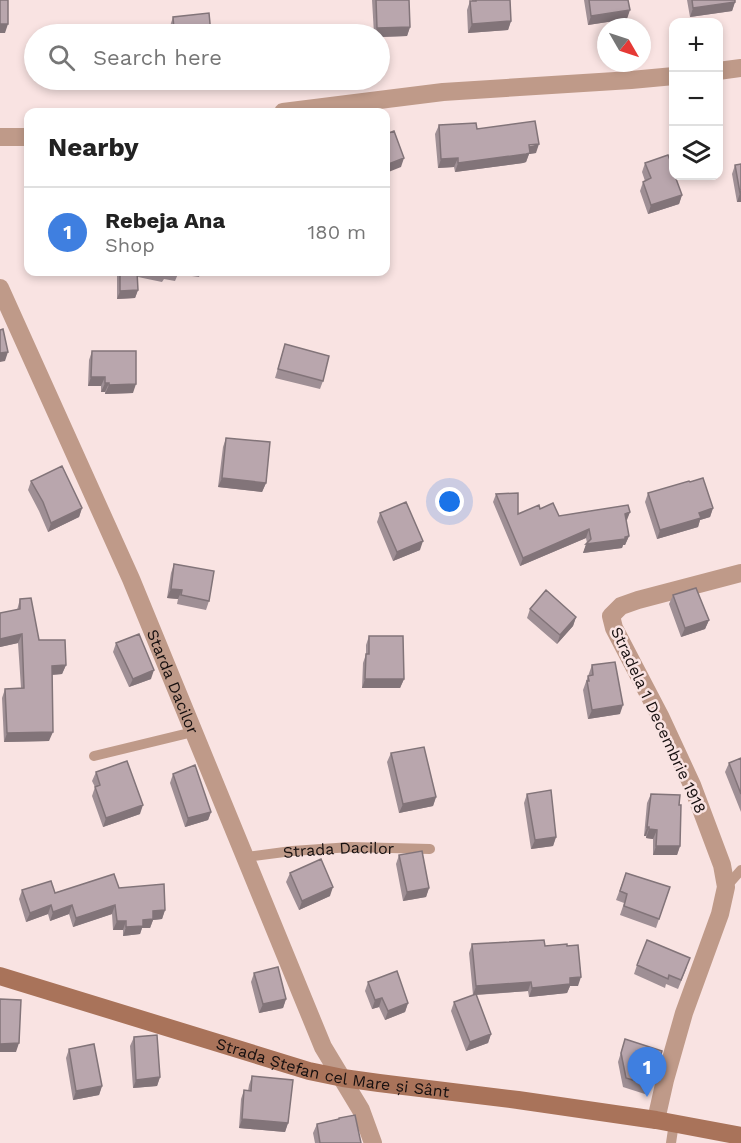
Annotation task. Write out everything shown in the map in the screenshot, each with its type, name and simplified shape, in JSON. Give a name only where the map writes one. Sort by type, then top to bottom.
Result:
[{"type":"street","points":[[723,70],[741,68]]},
{"type":"street","points":[[315,108],[442,92],[669,76]]},
{"type":"street","points":[[0,137],[24,137]]},
{"type":"street","name":"Starda Dacilor","points":[[0,288],[131,579],[323,1047],[343,1078]]},
{"type":"street","name":"Stradela 1 Decembrie 1918","points":[[665,1122],[665,1080],[684,1013],[720,914],[726,886],[722,865],[692,785],[661,718],[614,628],[611,616],[621,606],[638,600],[741,573]]},
{"type":"street","name":"Strada Ștefan cel Mare și Sânt","points":[[0,976],[298,1068],[343,1078],[518,1100],[741,1136]]},
{"type":"street","points":[[343,1078],[361,1110],[373,1143]]},
{"type":"lane","points":[[94,756],[194,732]]},
{"type":"lane","name":"Strada Dacilor","points":[[246,857],[351,847],[430,849]]},
{"type":"lane","points":[[726,886],[741,870]]},
{"type":"lane","points":[[665,1122],[671,1143]]},
{"type":"building","points":[[0,0],[8,0],[8,24],[0,24]]},
{"type":"building","points":[[376,0],[409,0],[410,27],[390,28],[390,24],[377,24]]},
{"type":"building","points":[[510,0],[511,21],[472,24],[470,1]]},
{"type":"building","points":[[589,0],[628,0],[630,10],[591,16]]},
{"type":"building","points":[[692,0],[735,0],[735,2],[693,8]]},
{"type":"building","points":[[209,13],[210,24],[174,24],[173,17]]},
{"type":"building","points":[[535,121],[539,144],[529,145],[530,153],[458,163],[458,158],[441,159],[439,125],[476,123],[477,129]]},
{"type":"building","points":[[394,131],[404,158],[390,163],[390,132]]},
{"type":"building","points":[[668,155],[669,180],[676,180],[682,195],[651,205],[643,182],[651,178],[645,163]]},
{"type":"building","points":[[741,164],[741,193],[740,193],[735,165]]},
{"type":"building","points":[[120,276],[137,276],[138,290],[120,291]]},
{"type":"building","points":[[3,329],[8,352],[0,353],[0,330]]},
{"type":"building","points":[[285,344],[329,356],[323,381],[278,369]]},
{"type":"building","points":[[92,351],[136,351],[136,384],[109,385],[105,383],[105,377],[91,377]]},
{"type":"building","points":[[226,438],[270,442],[266,483],[222,478]]},
{"type":"building","points":[[62,466],[82,508],[51,523],[43,502],[31,481]]},
{"type":"building","points":[[703,478],[713,508],[699,513],[701,518],[660,530],[648,493]]},
{"type":"building","points":[[518,493],[518,514],[539,505],[540,509],[553,503],[559,516],[628,505],[630,512],[625,514],[629,536],[625,539],[586,544],[591,539],[589,529],[523,558],[496,494]]},
{"type":"building","points":[[406,502],[423,541],[397,552],[380,513]]},
{"type":"building","points":[[174,564],[214,571],[209,601],[181,595],[182,590],[171,589]]},
{"type":"building","points":[[696,588],[709,620],[685,628],[673,595]]},
{"type":"building","points":[[546,590],[576,617],[560,635],[530,609]]},
{"type":"building","points":[[31,598],[39,640],[65,640],[66,665],[52,666],[53,732],[7,733],[5,689],[24,688],[22,634],[0,639],[0,613],[20,609],[20,599]]},
{"type":"building","points":[[139,634],[154,670],[133,679],[116,643]]},
{"type":"building","points":[[369,636],[403,636],[404,679],[365,679]]},
{"type":"building","points":[[615,662],[623,705],[592,710],[587,681],[589,681],[588,676],[593,675],[592,665]]},
{"type":"building","points":[[424,747],[436,797],[403,804],[391,753]]},
{"type":"building","points":[[741,758],[741,794],[729,763]]},
{"type":"building","points":[[127,761],[143,805],[106,818],[95,787],[100,785],[96,772]]},
{"type":"building","points":[[195,765],[211,812],[188,818],[173,774]]},
{"type":"building","points":[[551,790],[556,837],[535,840],[527,794]]},
{"type":"building","points":[[651,794],[680,795],[680,846],[656,846],[657,830],[647,827]]},
{"type":"building","points":[[422,851],[429,888],[407,892],[399,855]]},
{"type":"building","points":[[321,859],[333,887],[302,901],[290,873]]},
{"type":"building","points":[[626,873],[670,887],[659,919],[624,906],[627,894],[620,891]]},
{"type":"building","points":[[114,874],[119,888],[164,884],[165,910],[153,911],[153,919],[143,920],[143,926],[126,927],[126,921],[117,921],[115,905],[76,918],[72,905],[53,912],[51,905],[30,913],[22,890],[51,881],[55,893]]},
{"type":"building","points":[[544,940],[545,946],[578,945],[581,977],[570,978],[570,984],[532,988],[531,982],[476,986],[472,944]]},
{"type":"building","points":[[647,940],[690,958],[681,980],[669,975],[668,979],[637,965]]},
{"type":"building","points":[[278,967],[286,999],[263,1004],[254,973]]},
{"type":"building","points":[[397,971],[408,1003],[388,1011],[382,998],[375,1000],[368,982]]},
{"type":"building","points":[[476,994],[491,1034],[470,1042],[454,1002]]},
{"type":"building","points":[[0,999],[21,1000],[19,1043],[0,1044]]},
{"type":"building","points":[[157,1035],[160,1077],[136,1080],[134,1037]]},
{"type":"building","points":[[625,1039],[662,1051],[651,1086],[626,1078],[621,1053]]},
{"type":"building","points":[[94,1044],[102,1086],[76,1091],[69,1049]]},
{"type":"building","points":[[252,1076],[293,1080],[288,1123],[242,1119],[244,1090],[251,1091]]},
{"type":"building","points":[[355,1115],[361,1143],[320,1143],[317,1124]]},
{"type":"place","name":"Rebeja Ana","points":[[647,1097]]}]
